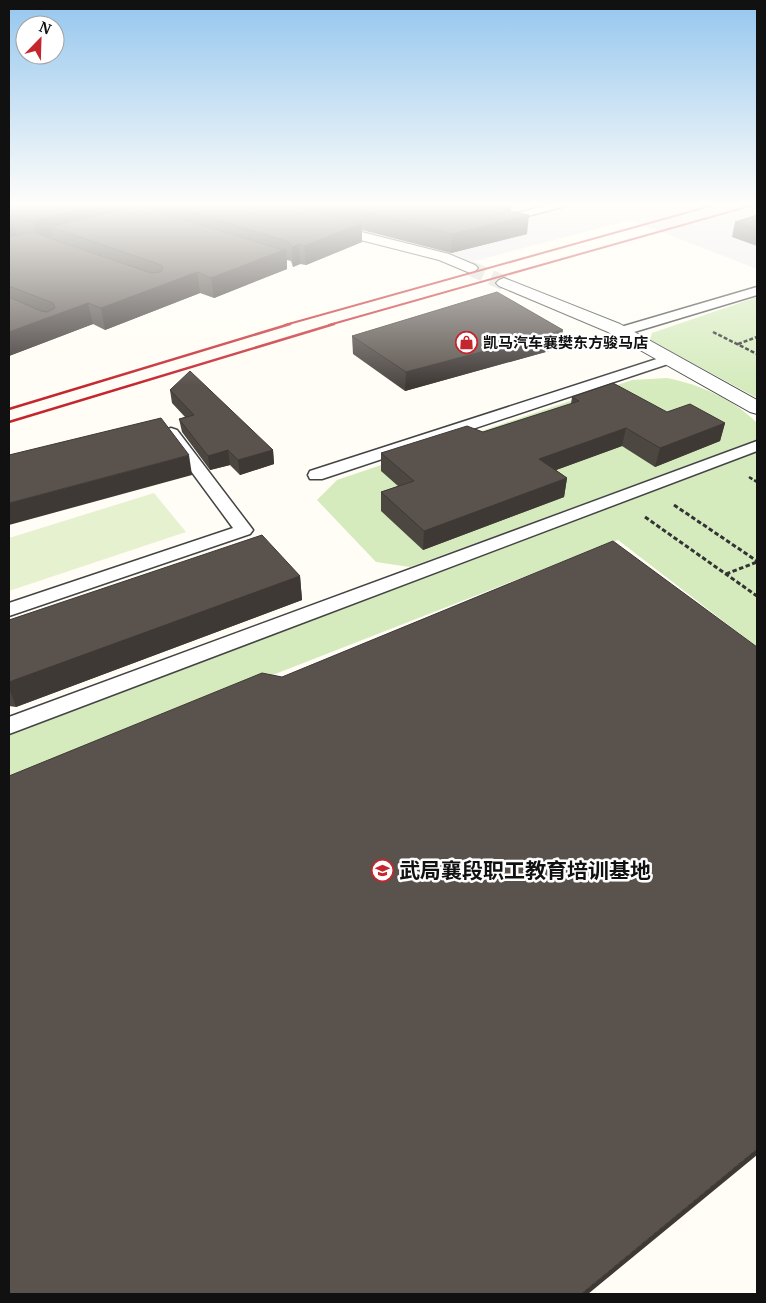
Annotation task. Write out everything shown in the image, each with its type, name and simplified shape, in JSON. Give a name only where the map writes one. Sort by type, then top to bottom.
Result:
[{"type":"street","points":[[460,264],[470,268]]},
{"type":"street","points":[[504,283],[619,332],[757,408]]},
{"type":"lane","points":[[619,332],[757,291]]},
{"type":"lane","points":[[316,475],[669,359]]},
{"type":"lane","points":[[9,610],[244,530],[167,427]]},
{"type":"lane","points":[[9,726],[757,446]]},
{"type":"path","points":[[677,314],[757,354]]},
{"type":"path","points":[[737,344],[757,338]]},
{"type":"path","points":[[646,487],[757,561]]},
{"type":"path","points":[[618,498],[757,596]]},
{"type":"path","points":[[726,574],[757,561]]},
{"type":"shaded area","points":[[744,264],[757,264],[757,269]]},
{"type":"green space","points":[[757,297],[757,398],[650,340],[652,333]]},
{"type":"green space","points":[[667,378],[691,384],[715,394],[738,407],[757,423],[757,440],[410,567],[376,562],[317,500],[337,480],[632,380]]},
{"type":"green space","points":[[757,446],[757,647],[618,540],[9,778],[9,726]]},
{"type":"green space","points":[[154,493],[186,532],[9,591],[9,538]]},
{"type":"building","points":[[9,264],[124,264],[151,273],[161,272],[163,268],[158,264],[248,264],[211,278],[197,272],[101,308],[88,303],[9,332],[9,297],[41,311],[47,312],[55,308],[53,303],[9,286]]},
{"type":"building","points":[[497,292],[563,330],[406,372],[352,336]]},
{"type":"building","points":[[190,371],[273,450],[238,460],[228,450],[208,456],[179,419],[194,415],[170,390]]},
{"type":"building","points":[[613,383],[667,412],[690,404],[725,423],[660,448],[626,428],[539,459],[567,478],[424,531],[381,492],[414,481],[381,453],[467,426],[483,432],[579,401],[572,397]]},
{"type":"building","points":[[161,418],[189,455],[9,503],[9,455]]},
{"type":"building","points":[[262,535],[300,576],[9,682],[9,620]]},
{"type":"building","name":"武局襄段职工教育培训基地","points":[[613,541],[757,647],[757,1149],[581,1294],[9,1294],[9,776],[262,673],[282,677]]},
{"type":"tunnel","points":[[470,268],[504,283]]},
{"type":"railway","points":[[285,325],[504,264]]},
{"type":"railway","points":[[329,325],[545,264]]},
{"type":"railway","points":[[9,409],[290,324]]},
{"type":"railway","points":[[9,422],[334,324]]},
{"type":"place","name":"凯马汽车襄樊东方骏马店","points":[[467,342]]},
{"type":"place","name":"武局襄段职工教育培训基地","points":[[383,870]]}]
